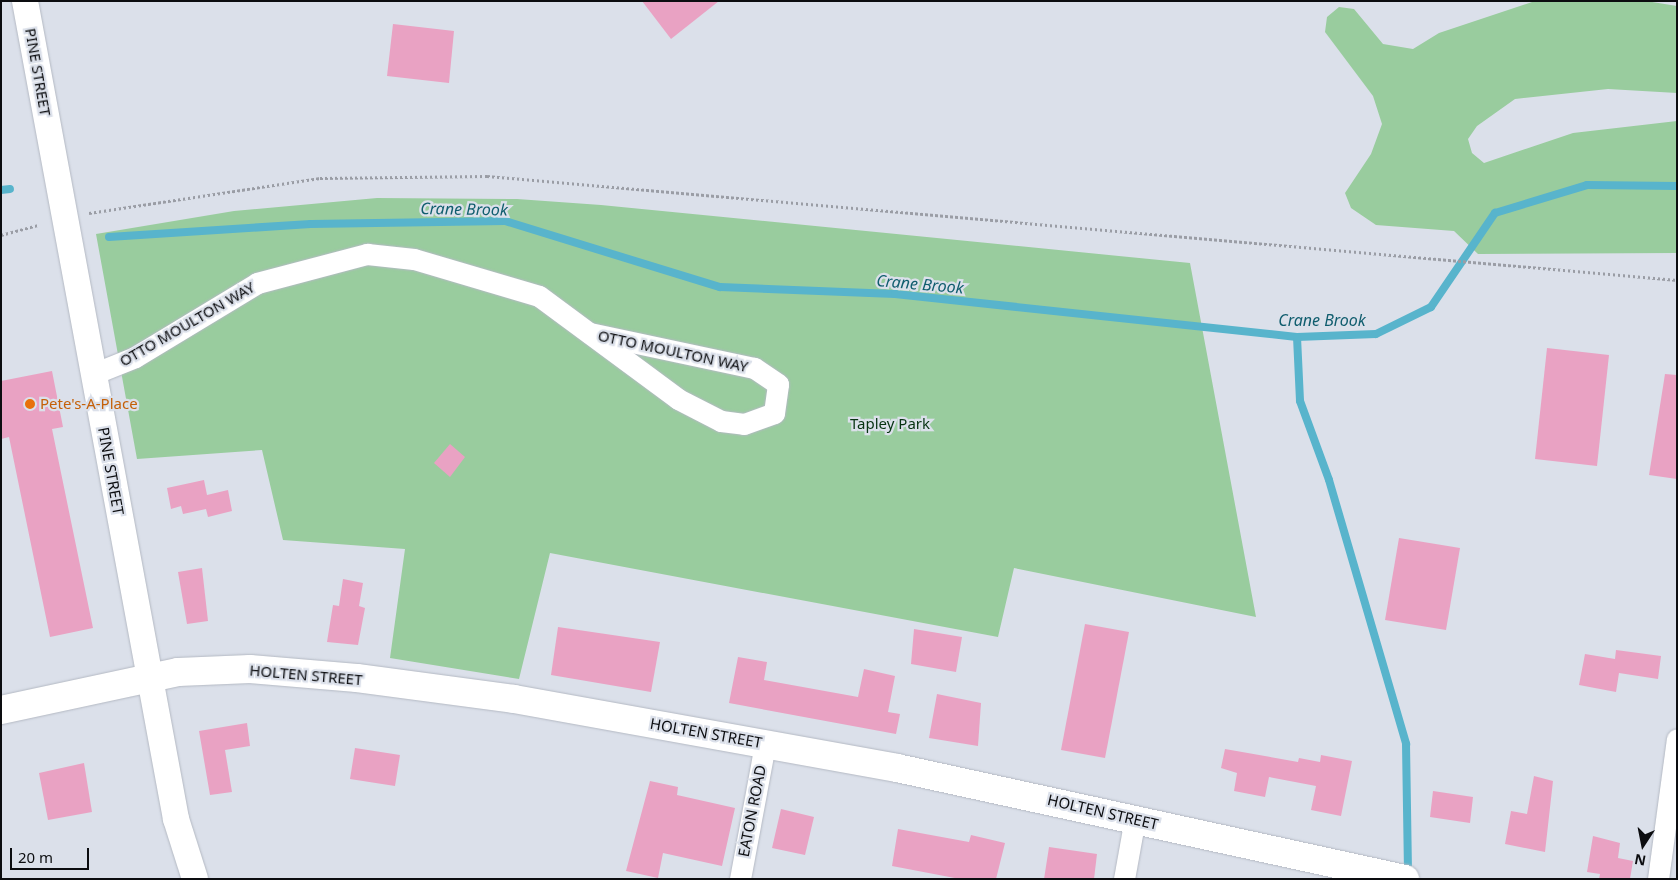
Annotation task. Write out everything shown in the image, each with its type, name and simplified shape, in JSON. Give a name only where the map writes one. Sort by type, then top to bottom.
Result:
[{"type":"main road","name":"HOLTEN STREET","points":[[1,710],[149,678],[250,669],[357,678],[514,699],[765,744],[1135,818],[1397,877]]},
{"type":"street","name":"PINE STREET","points":[[25,1],[176,819],[195,879]]},
{"type":"street","name":"OTTO MOULTON WAY","points":[[93,374],[135,357],[258,283],[367,254],[414,259],[539,296],[678,399],[721,421],[744,424],[774,412],[778,384],[754,368],[590,333]]},
{"type":"street","points":[[1658,879],[1677,739]]},
{"type":"street","name":"EATON ROAD","points":[[740,879],[765,744]]},
{"type":"street","points":[[1124,879],[1135,818]]},
{"type":"path","points":[[1,235],[65,218],[320,178],[487,176],[1677,280]]},
{"type":"green space","points":[[1535,1],[1646,1],[1677,6],[1677,93],[1608,89],[1515,99],[1477,126],[1468,139],[1472,153],[1484,163],[1573,133],[1677,121],[1677,253],[1478,254],[1454,231],[1376,225],[1351,208],[1345,193],[1371,154],[1382,124],[1373,96],[1325,32],[1327,17],[1339,7],[1354,9],[1383,44],[1413,49],[1439,33]]},
{"type":"green space","name":"Tapley Park","points":[[377,198],[517,199],[601,205],[1190,263],[1256,617],[1014,568],[998,637],[550,553],[519,679],[390,658],[405,549],[283,540],[262,450],[137,459],[96,234],[234,211]]},
{"type":"building","points":[[642,1],[719,1],[671,39]]},
{"type":"building","points":[[393,24],[454,31],[449,83],[387,76]]},
{"type":"building","points":[[1547,348],[1609,355],[1597,466],[1535,459]]},
{"type":"building","points":[[52,371],[63,427],[52,429],[93,628],[50,637],[9,437],[1,439],[1,381]]},
{"type":"building","points":[[1665,374],[1677,375],[1677,479],[1649,475]]},
{"type":"building","points":[[450,444],[465,457],[450,477],[434,463]]},
{"type":"building","points":[[204,480],[207,495],[228,490],[232,511],[208,517],[206,509],[183,514],[181,506],[171,509],[167,488]]},
{"type":"building","points":[[1399,538],[1460,548],[1446,630],[1385,620]]},
{"type":"building","points":[[202,568],[208,621],[187,624],[178,572]]},
{"type":"building","points":[[343,579],[363,583],[359,606],[365,608],[358,645],[327,642],[333,605],[339,606]]},
{"type":"building","points":[[1085,624],[1129,632],[1105,758],[1061,750]]},
{"type":"building","points":[[558,627],[660,642],[651,692],[551,675]]},
{"type":"building","points":[[914,629],[962,637],[956,672],[911,664]]},
{"type":"building","points":[[1616,650],[1661,656],[1658,679],[1619,673],[1616,692],[1579,685],[1585,654],[1615,659]]},
{"type":"building","points":[[738,657],[767,662],[764,680],[858,697],[864,669],[895,676],[888,712],[900,714],[896,734],[729,703]]},
{"type":"building","points":[[937,694],[981,703],[978,746],[929,738]]},
{"type":"building","points":[[247,723],[250,746],[225,750],[232,792],[210,795],[199,731]]},
{"type":"building","points":[[355,748],[400,755],[395,786],[350,779]]},
{"type":"building","points":[[1225,749],[1298,762],[1299,758],[1320,762],[1321,755],[1352,761],[1341,816],[1311,810],[1316,786],[1269,777],[1265,797],[1234,791],[1237,773],[1221,768]]},
{"type":"building","points":[[84,763],[92,812],[48,820],[39,773]]},
{"type":"building","points":[[1534,776],[1553,781],[1545,852],[1505,844],[1511,811],[1527,814]]},
{"type":"building","points":[[650,781],[678,787],[677,795],[735,808],[722,866],[663,853],[658,878],[626,871]]},
{"type":"building","points":[[1433,791],[1473,797],[1470,823],[1430,817]]},
{"type":"building","points":[[781,809],[814,817],[805,855],[772,848]]},
{"type":"building","points":[[898,829],[969,842],[971,835],[1005,843],[996,879],[960,879],[892,866]]},
{"type":"building","points":[[1593,836],[1620,843],[1618,858],[1633,861],[1630,879],[1599,879],[1600,874],[1587,872]]},
{"type":"building","points":[[1049,847],[1097,854],[1094,879],[1044,879]]},
{"type":"waterway","name":"Crane Brook","points":[[109,237],[311,224],[505,221],[720,287],[895,294],[1297,337],[1376,334],[1431,307],[1495,213],[1587,185],[1677,186]]},
{"type":"waterway","name":"Crane Brook","points":[[1,190],[10,189]]},
{"type":"waterway","points":[[1297,337],[1300,401],[1329,480],[1406,744],[1408,874]]},
{"type":"place","name":"Pete's-A-Place","points":[[30,404]]}]
